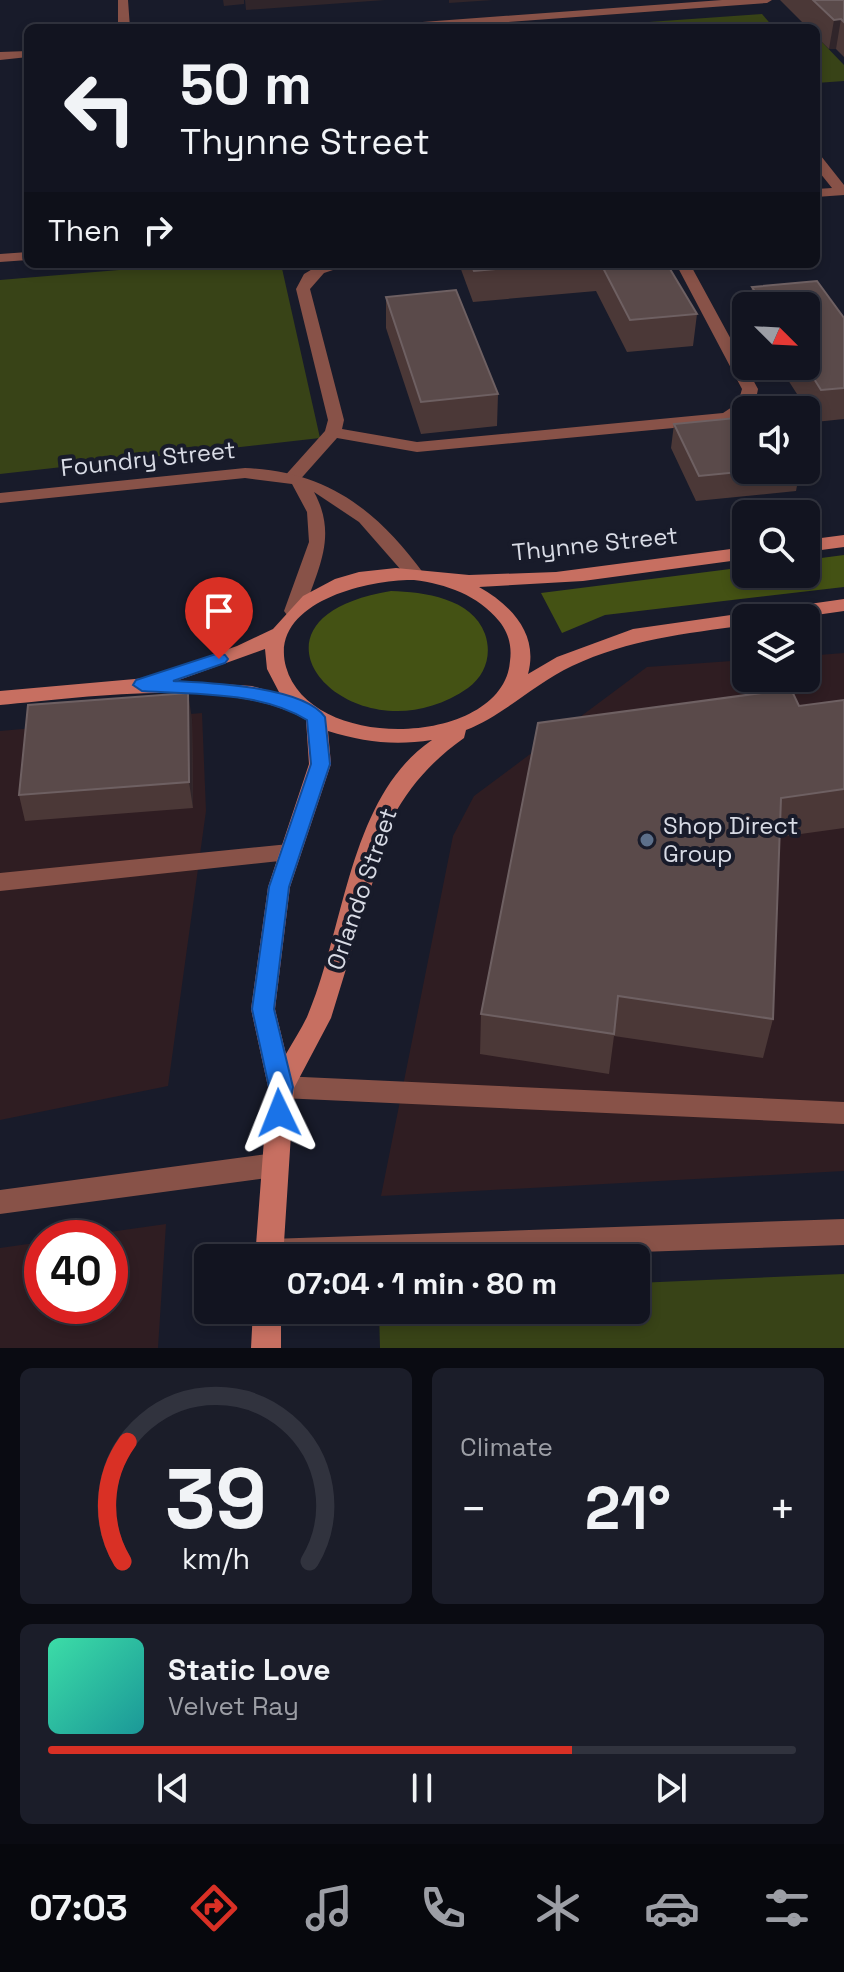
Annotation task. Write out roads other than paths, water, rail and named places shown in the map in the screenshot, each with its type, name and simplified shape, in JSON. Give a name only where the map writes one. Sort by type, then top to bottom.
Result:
[{"type":"street","points":[[123,0],[124,24]]},
{"type":"street","points":[[437,24],[767,0]]},
{"type":"street","points":[[0,56],[24,54]]},
{"type":"street","points":[[820,164],[842,191],[820,193]]},
{"type":"street","points":[[0,258],[24,256]]},
{"type":"street","points":[[294,611],[318,542],[316,512],[296,481],[333,432],[336,420],[303,289],[307,277],[315,270],[325,268]]},
{"type":"street","points":[[333,432],[417,447],[727,418],[741,411],[749,400],[750,389],[685,268]]},
{"type":"street","name":"Foundry Street","points":[[0,498],[265,473],[340,496],[366,519],[415,574]]},
{"type":"street","points":[[820,544],[844,541]]},
{"type":"street","name":"Thynne Street","points":[[142,685],[244,651],[278,634],[294,611],[318,594],[348,581],[381,574],[415,574],[449,580],[531,579],[732,555]]},
{"type":"street","name":"Thynne Street","points":[[449,580],[482,595],[507,615],[520,641],[521,669],[507,695]]},
{"type":"street","name":"Thynne Street","points":[[820,608],[844,605]]},
{"type":"street","name":"Thynne Street","points":[[0,698],[142,685],[252,693],[365,735],[405,737],[444,731],[478,718],[507,695],[564,662],[633,635],[732,620]]},
{"type":"street","points":[[278,634],[274,659],[281,684],[308,712]]},
{"type":"street","name":"Orlando Street","points":[[271,1244],[281,1087],[263,1009],[279,887],[320,764],[308,712]]},
{"type":"street","name":"Orlando Street","points":[[281,1087],[319,1018],[381,819],[397,789],[431,751],[478,718]]},
{"type":"street","points":[[0,882],[289,852]]},
{"type":"street","points":[[281,1087],[844,1113]]},
{"type":"street","points":[[0,1202],[275,1165]]},
{"type":"street","points":[[545,1244],[844,1232]]},
{"type":"street","points":[[266,1348],[267,1324]]},
{"type":"place","name":"Shop Direct Group","points":[[647,840]]}]
